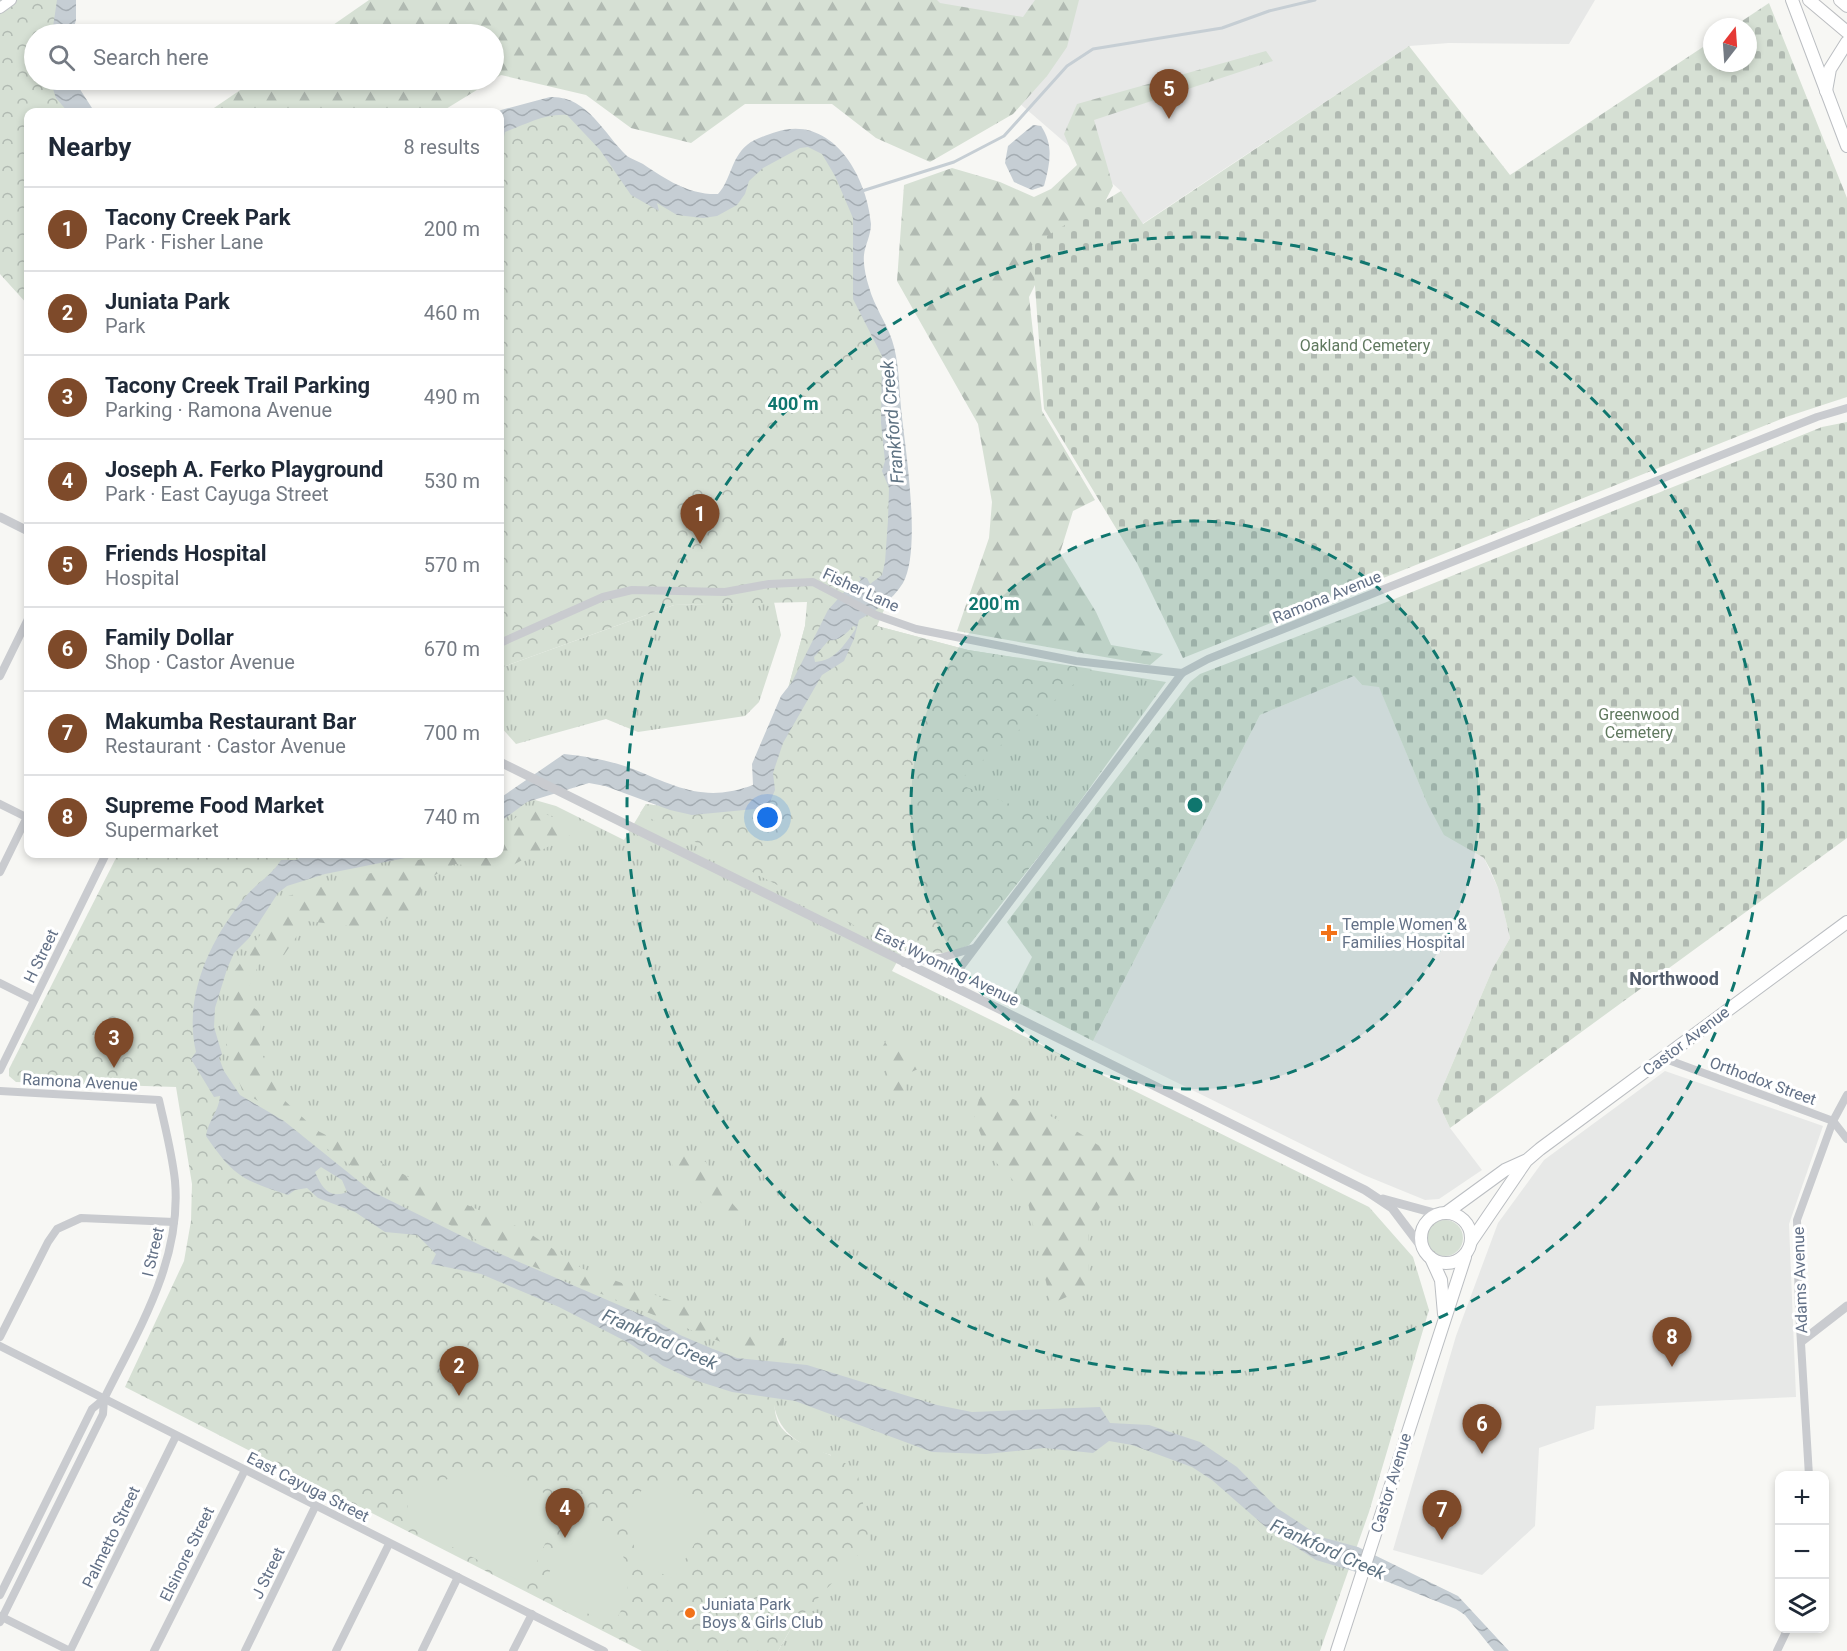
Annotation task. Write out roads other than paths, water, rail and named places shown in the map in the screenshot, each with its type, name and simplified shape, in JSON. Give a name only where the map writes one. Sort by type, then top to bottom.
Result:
[{"type":"main road","points":[[0,8],[11,0]]},
{"type":"main road","points":[[1792,0],[1847,146]]},
{"type":"main road","points":[[1809,0],[1847,32]]},
{"type":"main road","points":[[1840,0],[1847,6]]},
{"type":"main road","points":[[1827,95],[1830,69],[1847,42]]},
{"type":"main road","name":"Castor Avenue","points":[[1442,1214],[1505,1170],[1526,1161],[1847,922]]},
{"type":"main road","name":"Castor Avenue","points":[[1472,1240],[1526,1161]]},
{"type":"main road","points":[[1442,1214],[1462,1219],[1468,1226],[1472,1240],[1465,1257],[1448,1263],[1431,1258],[1420,1245],[1420,1230],[1424,1223],[1442,1214]]},
{"type":"main road","name":"Castor Avenue","points":[[1337,1651],[1444,1315],[1458,1282],[1465,1257]]},
{"type":"main road","name":"Castor Avenue","points":[[1431,1258],[1441,1280],[1444,1315]]},
{"type":"street","name":"Ramona Avenue","points":[[948,984],[1182,673],[1208,659],[1817,417],[1847,408]]},
{"type":"street","points":[[0,517],[24,529]]},
{"type":"street","name":"Fisher Lane","points":[[504,641],[603,597],[632,590],[725,592],[813,582],[876,615],[916,629],[1076,661],[1182,673]]},
{"type":"street","points":[[0,676],[24,627]]},
{"type":"street","name":"East Wyoming Avenue","points":[[504,764],[1381,1198],[1442,1214]]},
{"type":"street","points":[[0,804],[24,815]]},
{"type":"street","points":[[0,872],[24,825]]},
{"type":"street","name":"H Street","points":[[0,1070],[102,858]]},
{"type":"street","points":[[904,963],[940,958],[975,948]]},
{"type":"street","points":[[0,983],[34,1000]]},
{"type":"street","name":"Orthodox Street","points":[[1663,1058],[1833,1121],[1847,1139]]},
{"type":"street","name":"Ramona Avenue","points":[[0,1091],[159,1100]]},
{"type":"street","name":"Adams Avenue","points":[[1809,1471],[1797,1220],[1833,1121],[1847,1095]]},
{"type":"street","name":"I Street","points":[[1,1619],[103,1414],[104,1399],[158,1288],[170,1250],[174,1222],[175,1183],[170,1146],[159,1100]]},
{"type":"street","name":"East Wyoming Avenue","points":[[1381,1198],[1400,1217],[1420,1245]]},
{"type":"street","points":[[0,1337],[48,1242],[57,1229],[81,1218],[174,1222]]},
{"type":"street","points":[[1802,1341],[1847,1306]]},
{"type":"street","name":"East Cayuga Street","points":[[0,1346],[603,1651]]},
{"type":"street","name":"I Street","points":[[0,1594],[92,1409],[104,1399]]},
{"type":"street","name":"Palmetto Street","points":[[70,1651],[176,1436]]},
{"type":"street","name":"Elsinore Street","points":[[154,1651],[245,1470]]},
{"type":"street","name":"J Street","points":[[245,1651],[315,1507]]},
{"type":"street","points":[[336,1651],[389,1544]]},
{"type":"street","points":[[422,1651],[458,1577]]},
{"type":"street","points":[[513,1651],[532,1614]]},
{"type":"street","points":[[1,1619],[70,1651]]},
{"type":"street","points":[[1777,1651],[1786,1633]]},
{"type":"water","points":[[57,0],[76,0],[75,24],[53,24]]},
{"type":"water","points":[[53,90],[80,90],[92,108],[65,108],[56,98]]},
{"type":"water","name":"Frankford Creek","points":[[550,97],[563,98],[585,109],[627,156],[688,189],[707,194],[718,194],[738,156],[747,145],[776,132],[796,129],[814,132],[830,141],[843,153],[862,187],[871,224],[864,255],[866,275],[871,294],[892,340],[897,365],[911,498],[909,567],[903,583],[894,595],[859,620],[854,639],[844,661],[822,675],[783,743],[773,773],[775,790],[770,802],[755,809],[692,815],[670,810],[605,786],[589,783],[527,802],[504,819],[504,795],[564,754],[616,764],[678,787],[706,793],[720,793],[753,785],[752,764],[781,696],[792,682],[828,610],[845,591],[861,580],[859,576],[867,578],[870,584],[882,575],[885,562],[889,488],[882,471],[885,461],[881,423],[882,356],[853,299],[853,218],[835,176],[822,154],[808,147],[800,148],[763,168],[749,181],[745,194],[737,205],[717,216],[703,218],[677,215],[657,203],[659,211],[631,195],[600,150],[567,115],[543,118],[505,132],[504,137],[504,109]],"holes":[[[853,626],[856,627],[834,655],[815,662],[814,657],[829,640],[839,638]]]},
{"type":"water","points":[[1033,125],[1041,126],[1045,133],[1050,155],[1044,186],[1032,190],[1014,182],[1005,163],[1008,146]]},
{"type":"water","name":"Frankford Creek","points":[[405,858],[325,874],[287,886],[278,893],[249,938],[234,953],[215,1008],[214,1027],[222,1054],[219,1058],[224,1071],[240,1095],[284,1121],[371,1191],[482,1246],[656,1321],[680,1335],[737,1358],[807,1365],[937,1405],[972,1412],[1100,1407],[1110,1423],[1149,1425],[1200,1442],[1237,1467],[1277,1508],[1321,1537],[1358,1547],[1458,1596],[1509,1651],[1494,1651],[1465,1615],[1456,1609],[1383,1580],[1316,1560],[1268,1529],[1212,1480],[1192,1467],[1132,1445],[1109,1441],[1093,1453],[1044,1448],[986,1454],[932,1452],[795,1401],[732,1392],[691,1379],[663,1366],[629,1343],[559,1307],[481,1274],[431,1264],[436,1254],[417,1235],[385,1232],[355,1212],[318,1198],[307,1188],[295,1190],[288,1195],[250,1181],[232,1169],[206,1136],[220,1096],[214,1097],[191,1059],[196,1052],[193,1010],[203,970],[221,931],[246,896],[281,860]],"holes":[[[321,1167],[342,1180],[347,1192],[335,1194],[327,1191],[315,1172]]]},
{"type":"waterway","points":[[862,191],[954,162],[1004,136],[1067,66],[1093,49],[1222,28],[1269,11],[1315,0]]},
{"type":"place","name":"Friends Hospital","points":[[1169,119]]},
{"type":"place","name":"Tacony Creek Park","points":[[700,544]]},
{"type":"place","name":"Temple Women & Families Hospital","points":[[1329,933]]},
{"type":"place","name":"Tacony Creek Trail Parking","points":[[114,1068]]},
{"type":"place","name":"Supreme Food Market","points":[[1672,1367]]},
{"type":"place","name":"Juniata Park","points":[[459,1396]]},
{"type":"place","name":"Family Dollar","points":[[1482,1454]]},
{"type":"place","name":"Joseph A. Ferko Playground","points":[[565,1538]]},
{"type":"place","name":"Makumba Restaurant Bar","points":[[1442,1540]]},
{"type":"place","name":"Juniata Park Boys & Girls Club","points":[[690,1613]]},
{"type":"district","name":"Northwood","points":[[1674,978]]},
{"type":"park label","name":"Oakland Cemetery","points":[[1365,345]]},
{"type":"park label","name":"Greenwood Cemetery","points":[[1639,723]]}]
